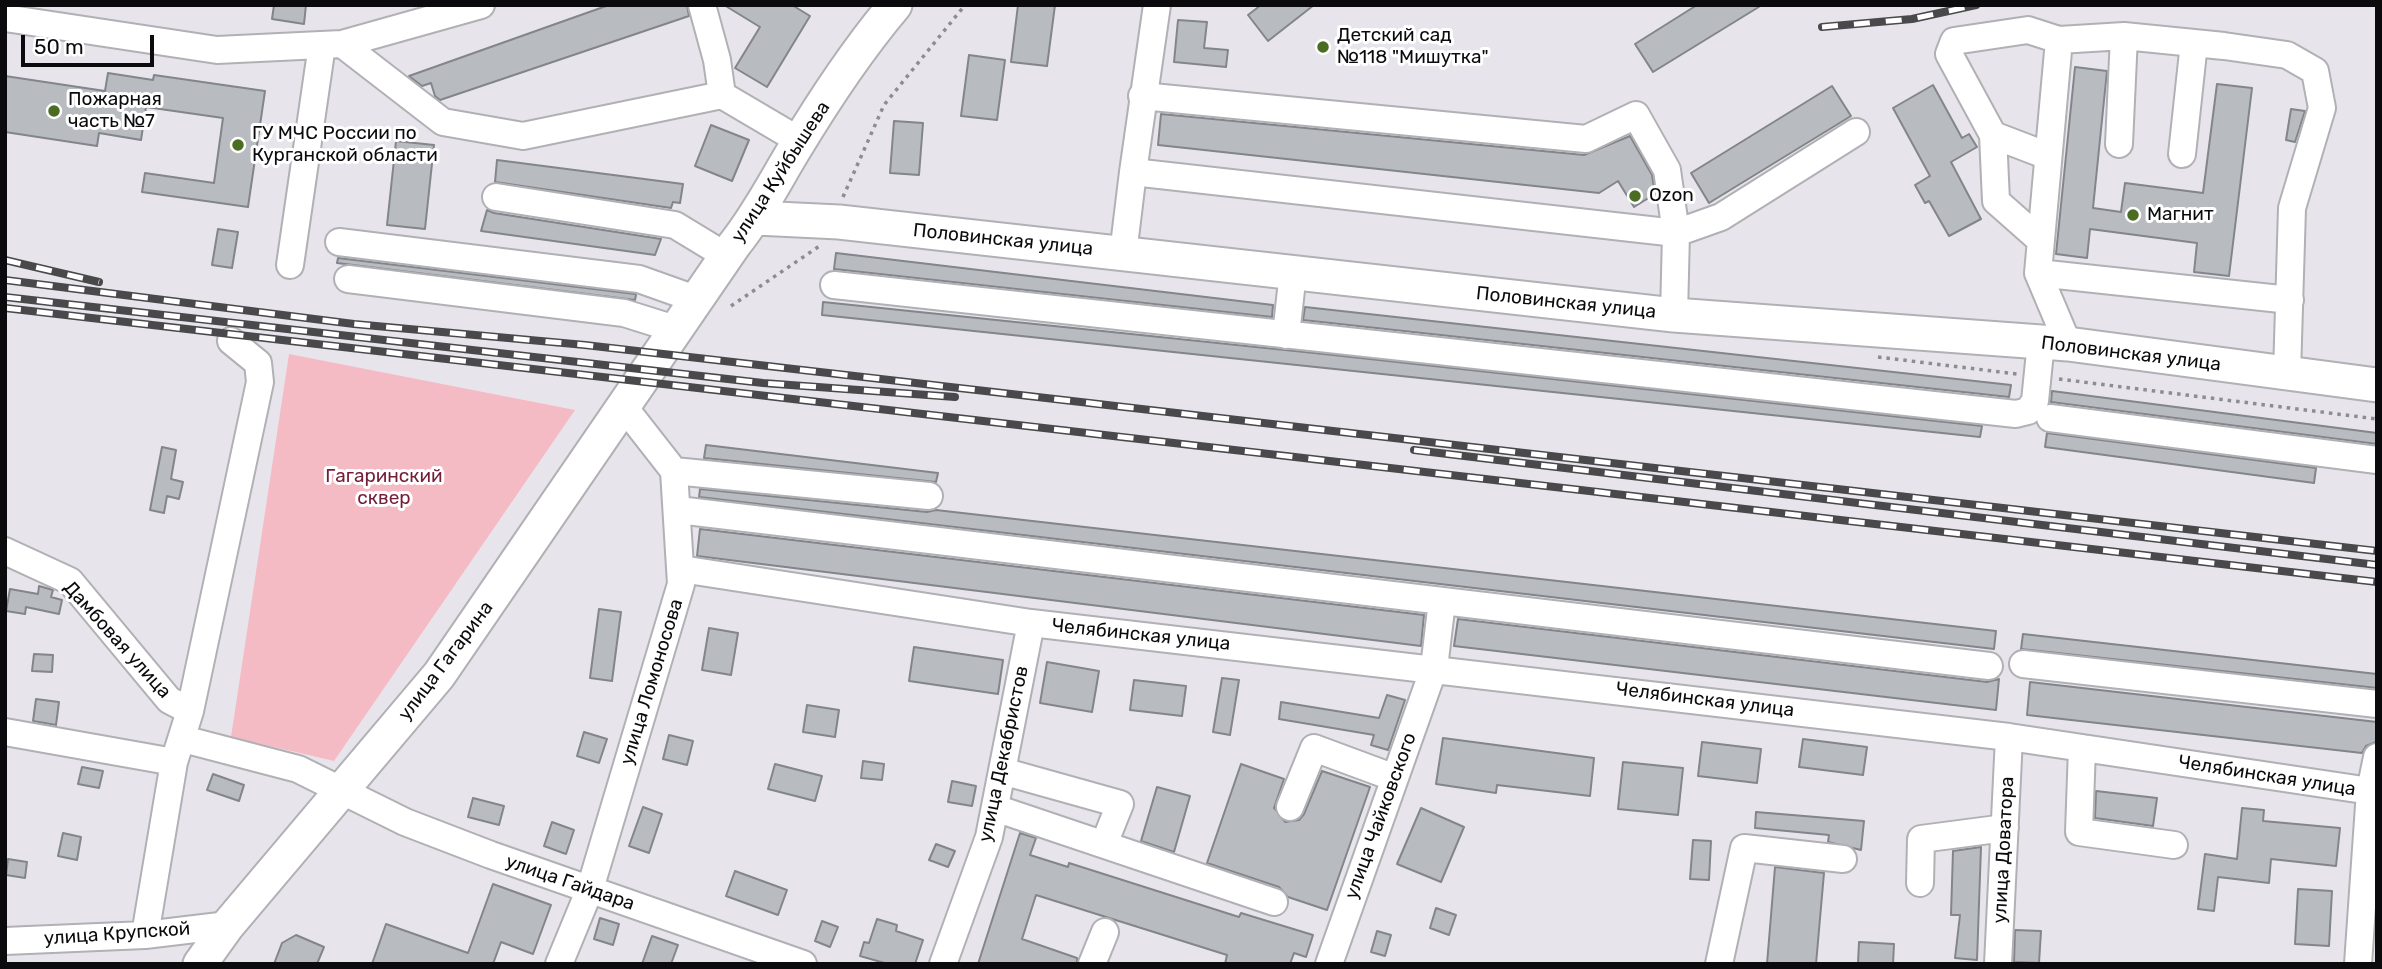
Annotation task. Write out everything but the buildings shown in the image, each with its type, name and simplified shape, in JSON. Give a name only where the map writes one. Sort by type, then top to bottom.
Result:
[{"type":"main road","name":"улица Куйбышева","points":[[674,335],[726,256],[756,218],[800,141],[869,36],[895,5]]},
{"type":"main road","name":"Половинская улица","points":[[756,218],[832,222],[1674,315],[2054,343],[2377,385]]},
{"type":"main road","name":"улица Гагарина","points":[[200,964],[228,925],[439,675],[674,335]]},
{"type":"street","points":[[5,18],[217,50],[323,45],[481,5]]},
{"type":"street","points":[[702,5],[717,60],[722,95]]},
{"type":"street","points":[[1123,254],[1142,96],[1157,5]]},
{"type":"street","points":[[2039,239],[1996,201],[1993,135],[1949,54],[1954,41],[2028,30],[2059,40],[2124,36],[2287,55],[2315,71],[2322,108],[2292,208],[2287,374]]},
{"type":"street","points":[[2119,144],[2124,36]]},
{"type":"street","points":[[834,285],[2016,414],[2028,411],[2035,401],[2054,343],[2038,274],[2039,239],[2059,40]]},
{"type":"street","points":[[2182,154],[2194,43]]},
{"type":"street","points":[[323,45],[443,122],[523,136],[722,95],[800,141]]},
{"type":"street","points":[[279,216],[323,45]]},
{"type":"street","points":[[290,265],[323,45]]},
{"type":"street","points":[[1142,96],[1586,139],[1636,115],[1667,170],[1676,233],[1674,315]]},
{"type":"street","points":[[1133,172],[1676,233],[1721,217],[1856,132]]},
{"type":"street","points":[[1993,135],[2048,156]]},
{"type":"street","points":[[496,197],[675,225],[726,256]]},
{"type":"street","points":[[339,242],[639,279],[698,300]]},
{"type":"street","points":[[1286,335],[1293,272]]},
{"type":"street","points":[[2038,274],[2290,300]]},
{"type":"street","points":[[348,278],[624,313],[674,335]]},
{"type":"street","points":[[145,935],[178,750],[190,712],[260,382],[258,363],[231,341]]},
{"type":"street","points":[[624,407],[674,471],[929,496]]},
{"type":"street","points":[[2050,418],[2377,460]]},
{"type":"street","name":"улица Ломоносова","points":[[559,964],[590,889],[681,584],[674,471]]},
{"type":"street","points":[[678,510],[1989,666]]},
{"type":"street","name":"Дамбовая улица","points":[[5,551],[71,581],[169,700],[190,712]]},
{"type":"street","name":"Челябинская улица","points":[[681,569],[1031,622],[2009,737],[2373,792]]},
{"type":"street","name":"улица Чайковского","points":[[1329,964],[1434,668],[1442,601]]},
{"type":"street","name":"улица Декабристов","points":[[943,964],[989,837],[1031,622]]},
{"type":"street","points":[[2023,664],[2377,704]]},
{"type":"street","name":"улица Гайдара","points":[[5,732],[178,750],[298,769],[405,822],[803,964]]},
{"type":"street","name":"улица Доватора","points":[[1998,964],[2009,737]]},
{"type":"street","points":[[1290,807],[1314,748],[1395,778]]},
{"type":"street","points":[[2081,748],[2079,832],[2174,845]]},
{"type":"street","points":[[2358,964],[2377,757]]},
{"type":"street","points":[[1002,771],[1120,804],[1104,844]]},
{"type":"street","points":[[995,807],[1274,902]]},
{"type":"street","points":[[1920,883],[1921,839],[2005,828]]},
{"type":"street","points":[[1720,964],[1744,848],[1843,859]]},
{"type":"street","name":"улица Крупской","points":[[5,941],[145,935],[228,925]]},
{"type":"street","points":[[1092,964],[1105,932]]},
{"type":"path","points":[[731,306],[820,248],[884,105],[965,5]]},
{"type":"green space","name":"Гагаринский сквер","points":[[289,354],[575,410],[334,761],[231,737]]},
{"type":"railway","points":[[1822,27],[1912,19],[1976,5]]},
{"type":"railway","points":[[5,260],[99,282]]},
{"type":"railway","points":[[5,280],[354,324],[585,345],[2377,551]]},
{"type":"railway","points":[[5,297],[763,383],[955,397]]},
{"type":"railway","points":[[5,308],[2377,582]]},
{"type":"railway","points":[[1414,450],[2377,565]]},
{"type":"place","name":"Детский сад №118 \"Мишутка\"","points":[[1323,47]]},
{"type":"place","name":"Пожарная часть №7","points":[[54,111]]},
{"type":"place","name":"ГУ МЧС России по Курганской области","points":[[238,145]]},
{"type":"place","name":"Ozon","points":[[1635,196]]},
{"type":"place","name":"Магнит","points":[[2133,215]]}]
